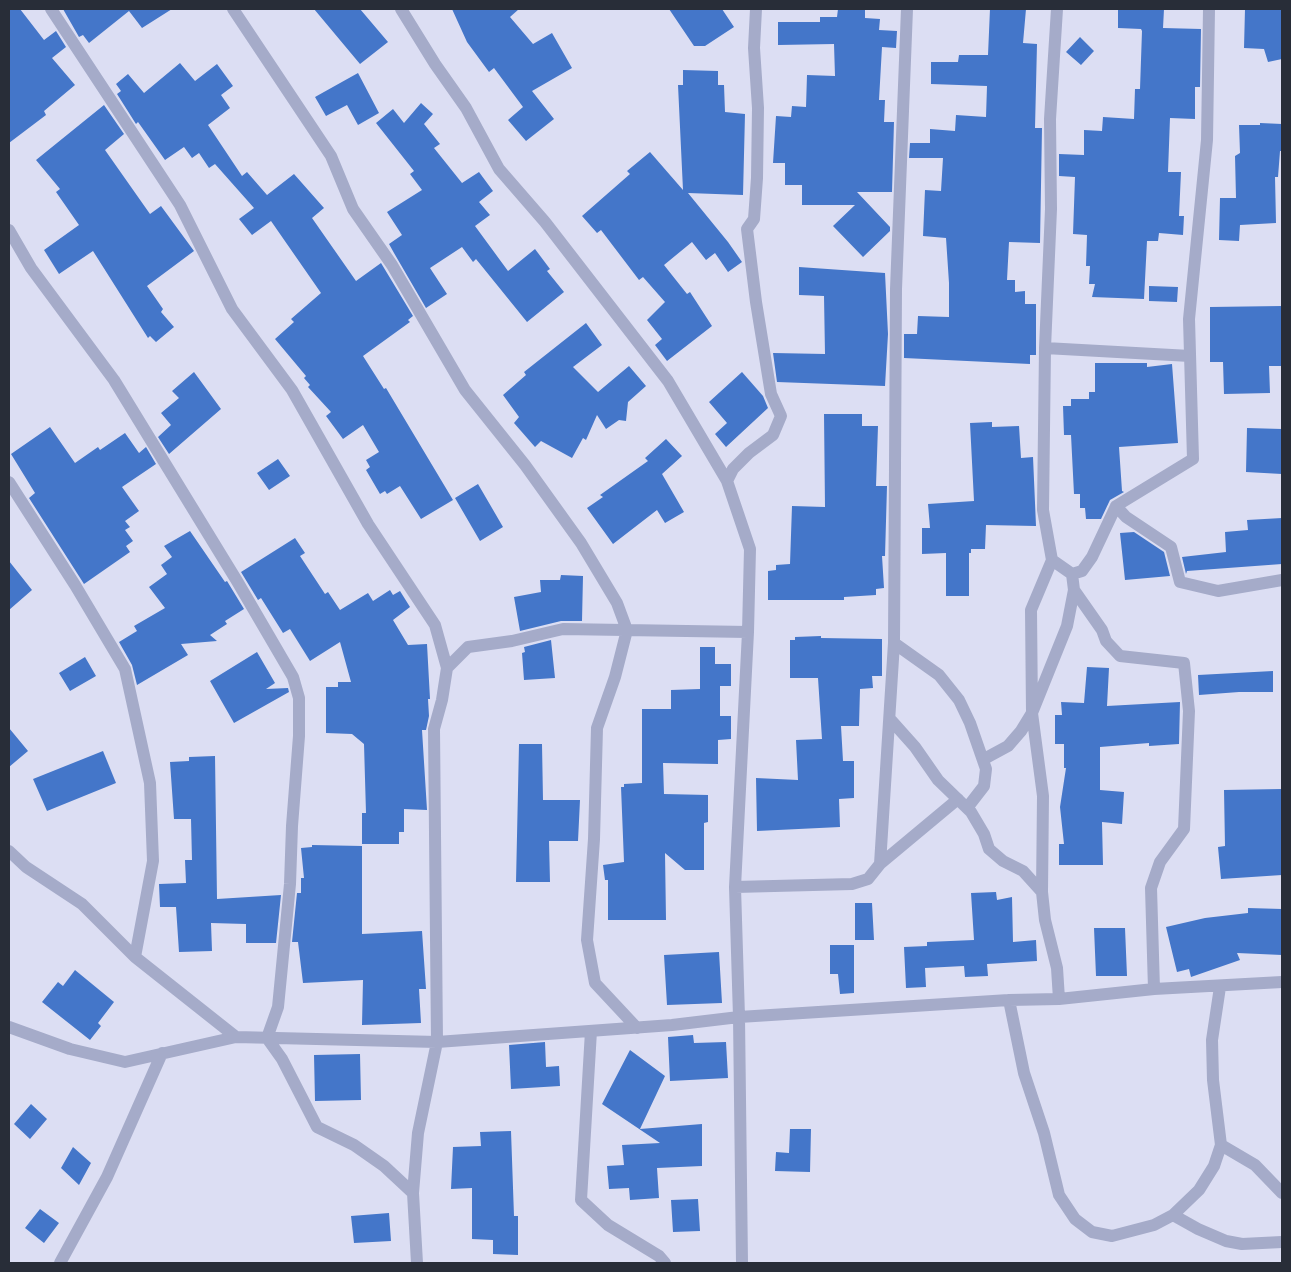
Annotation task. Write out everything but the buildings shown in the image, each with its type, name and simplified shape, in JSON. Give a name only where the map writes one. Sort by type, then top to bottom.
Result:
[{"type":"street","points":[[51,9],[180,205],[232,309],[292,390],[368,524],[435,625],[447,668],[442,700],[434,729],[437,1042],[418,1133],[413,1193],[417,1263]]},
{"type":"street","points":[[233,9],[331,156],[354,209],[392,265],[465,390],[525,464],[581,543],[617,603],[627,630],[615,677],[597,728],[594,839],[587,940],[595,983],[637,1028]]},
{"type":"street","points":[[401,9],[435,64],[466,108],[499,169],[545,222],[668,380],[727,480],[750,549],[748,632],[735,887],[739,1017],[742,1263]]},
{"type":"street","points":[[727,480],[733,469],[749,453],[773,435],[781,416],[771,394],[756,302],[747,229],[754,219],[756,178],[758,108],[754,48],[756,9]]},
{"type":"street","points":[[880,864],[894,642],[896,289],[907,9]]},
{"type":"street","points":[[1057,9],[1050,119],[1051,209],[1044,348],[1043,510],[1052,560],[1031,610],[1032,713],[1043,796],[1042,892],[1045,920],[1057,968],[1060,999]]},
{"type":"street","points":[[1072,574],[1082,571],[1092,557],[1116,506],[1193,459],[1189,320],[1207,140],[1209,9]]},
{"type":"street","points":[[9,230],[31,268],[114,380],[237,581],[293,677],[299,698],[299,736],[292,826],[290,884],[278,1006],[267,1038]]},
{"type":"street","points":[[1044,348],[1190,356]]},
{"type":"street","points":[[9,482],[75,585],[125,669],[150,783],[153,861],[135,957]]},
{"type":"street","points":[[1116,506],[1126,517],[1171,547],[1180,582],[1218,591],[1282,580]]},
{"type":"street","points":[[984,759],[1008,746],[1021,731],[1032,713],[1067,626],[1074,590],[1072,574],[1052,560]]},
{"type":"street","points":[[1074,590],[1102,630],[1106,641],[1120,656],[1184,663],[1189,711],[1184,829],[1160,862],[1151,888],[1154,989]]},
{"type":"street","points":[[447,668],[468,646],[512,641],[563,629],[748,632]]},
{"type":"street","points":[[735,887],[852,884],[868,879],[880,864],[984,786],[986,769],[984,759],[959,700],[939,674],[894,642]]},
{"type":"street","points":[[890,719],[915,746],[938,780],[962,803],[984,834],[989,849],[1003,861],[1023,871],[1042,892]]},
{"type":"street","points":[[9,851],[26,867],[82,904],[135,957],[236,1037]]},
{"type":"street","points":[[9,1027],[70,1049],[125,1062],[236,1037],[437,1042],[637,1028],[739,1017],[1009,1000],[1060,999],[1154,989],[1220,987],[1282,982]]},
{"type":"street","points":[[1009,1000],[1024,1073],[1041,1126],[1059,1195],[1075,1220],[1092,1232],[1112,1236],[1154,1225],[1173,1215],[1199,1190],[1214,1166],[1220,1146],[1213,1080],[1212,1040],[1220,987]]},
{"type":"street","points":[[590,1031],[582,1200],[608,1224],[659,1256],[665,1263]]},
{"type":"street","points":[[267,1038],[282,1059],[317,1127],[354,1145],[384,1166],[413,1193]]},
{"type":"street","points":[[60,1263],[107,1177],[162,1053]]},
{"type":"street","points":[[1220,1146],[1255,1165],[1282,1193]]},
{"type":"street","points":[[1173,1215],[1198,1229],[1226,1241],[1242,1244],[1282,1242]]}]
